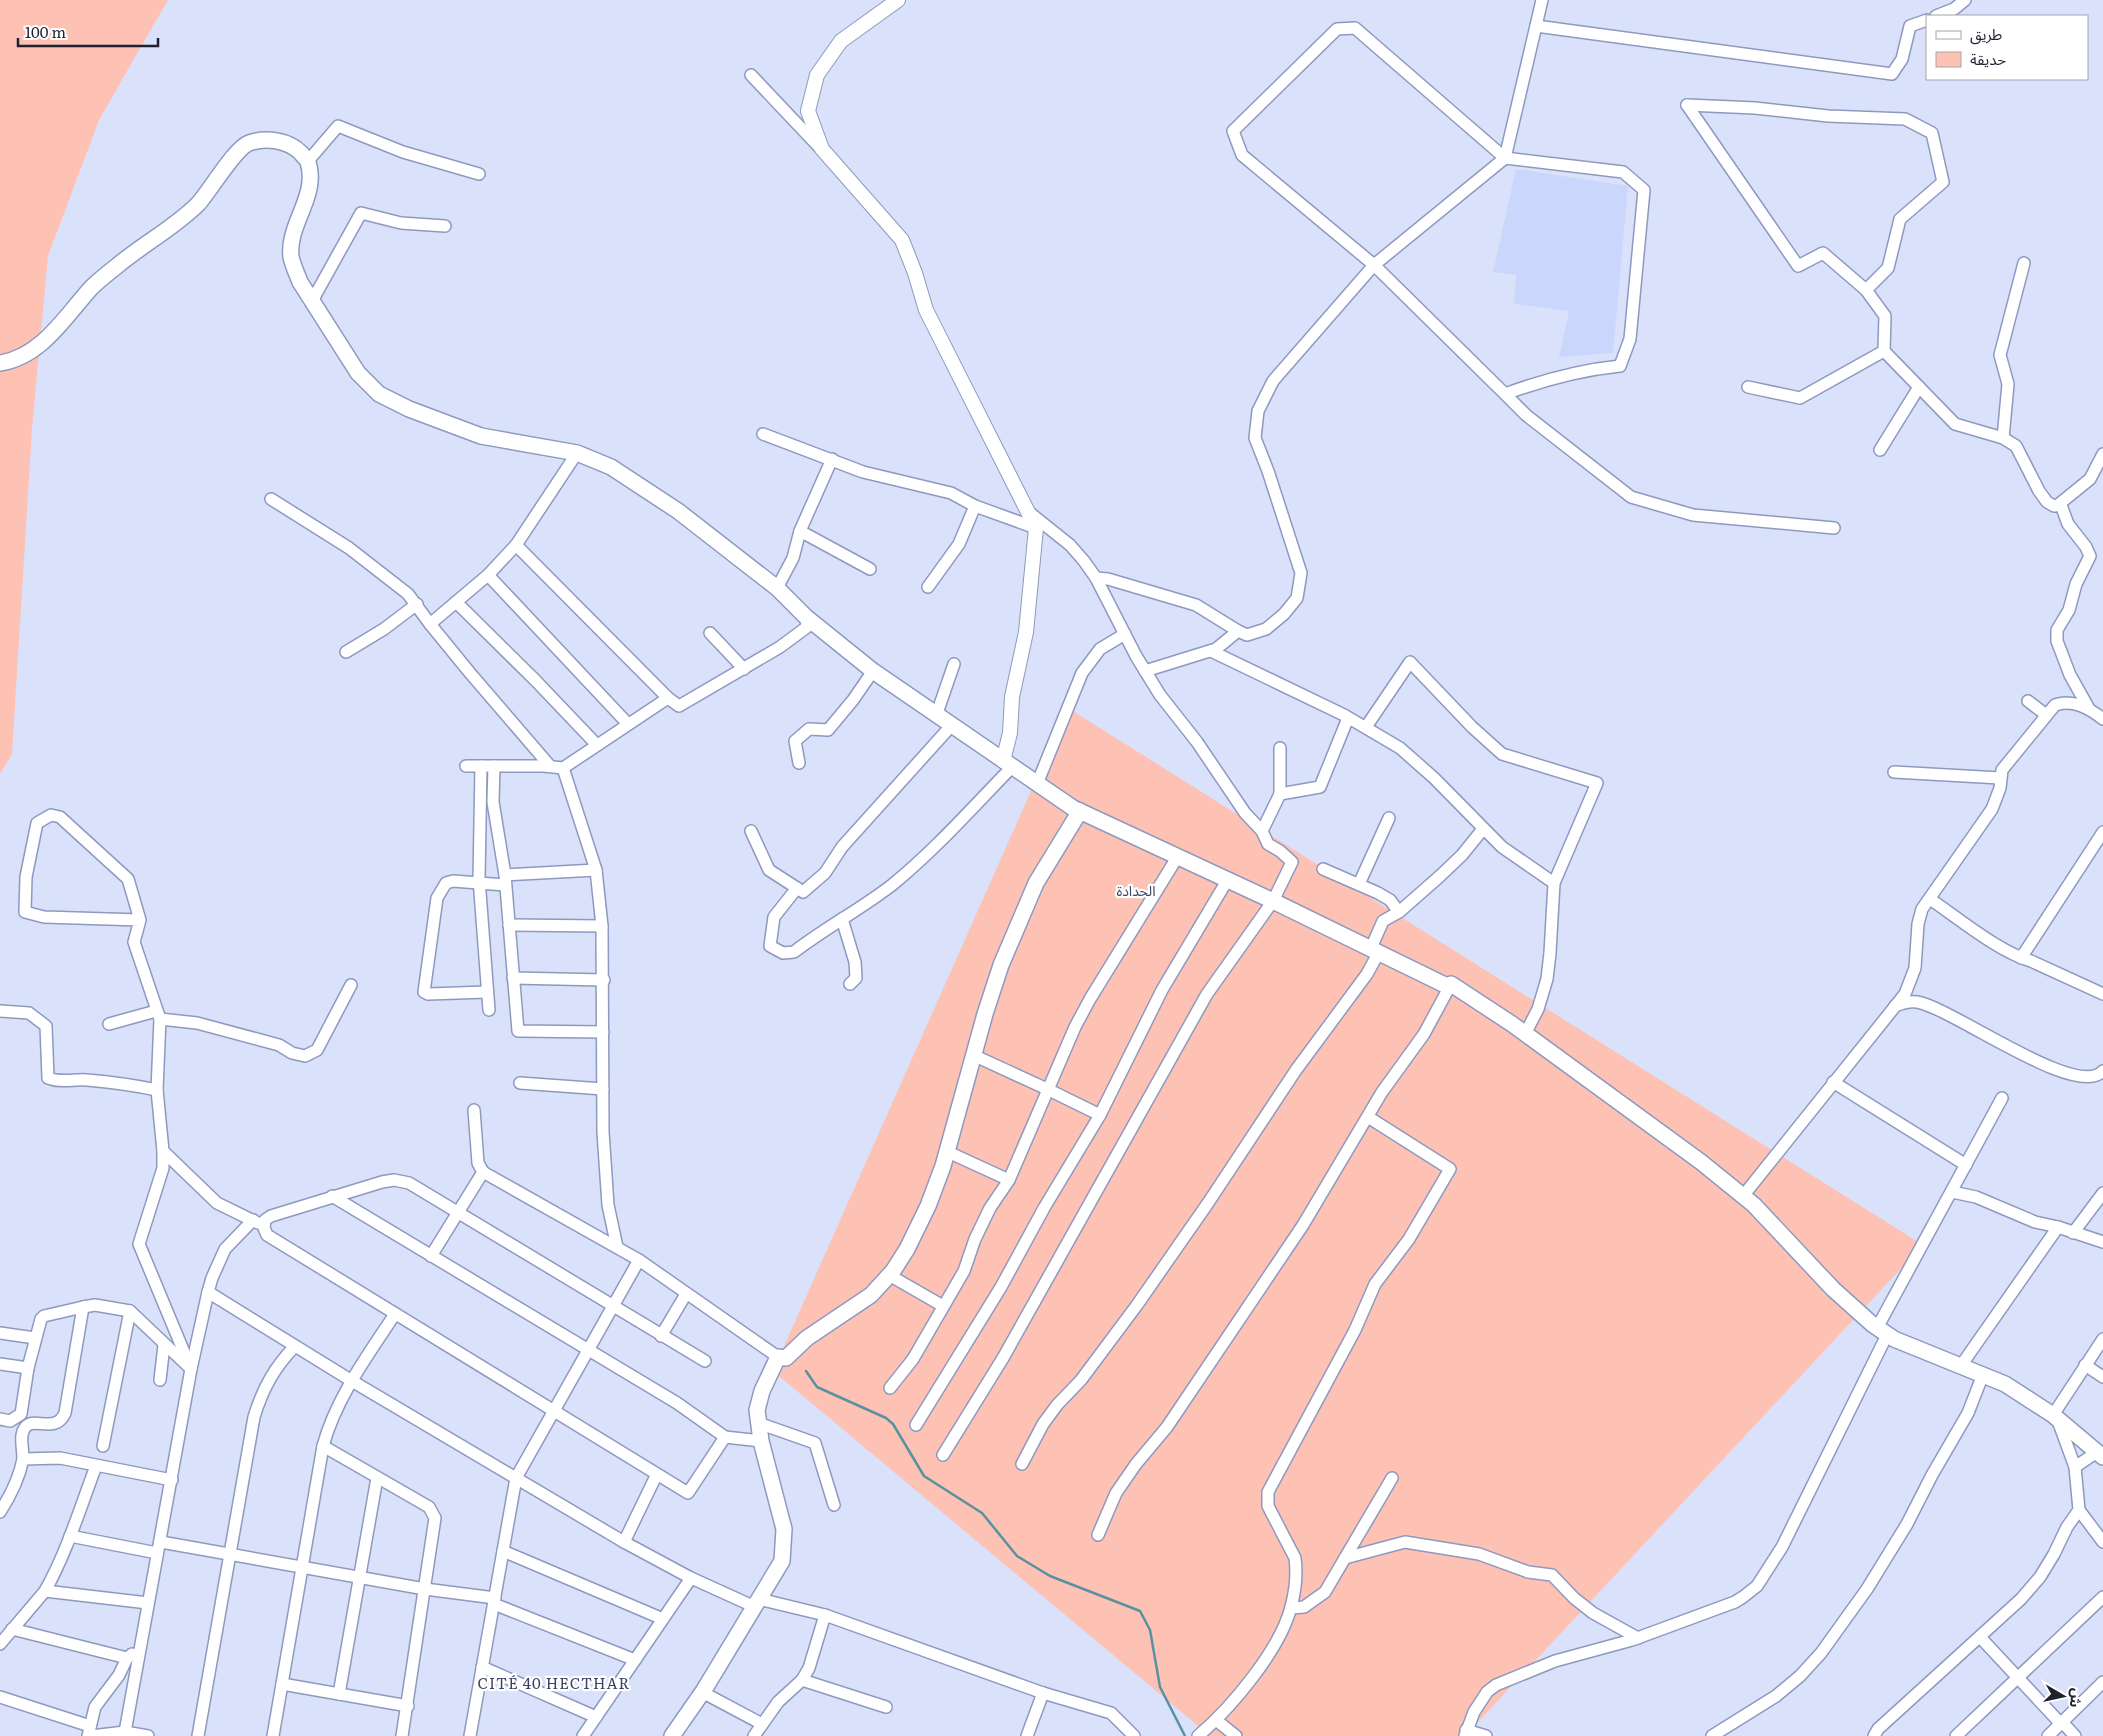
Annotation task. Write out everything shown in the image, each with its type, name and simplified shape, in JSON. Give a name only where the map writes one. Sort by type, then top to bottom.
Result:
[{"type":"main road","points":[[0,363],[30,352],[56,330],[93,287],[118,265],[176,223],[198,203],[232,159],[247,144],[274,139],[294,147],[308,161],[310,188],[294,234],[291,257],[300,282],[358,373],[379,394],[409,409],[481,436],[577,453],[611,467],[678,511],[777,588],[806,618],[873,671],[936,716],[1080,811],[1228,879],[1447,986],[1451,984],[1525,1034],[1701,1162],[1754,1205],[1833,1289],[1882,1331],[1982,1377],[2005,1384],[2055,1416],[2100,1455]]},
{"type":"main road","points":[[672,1736],[702,1692],[782,1562],[785,1538],[784,1529],[761,1441],[757,1410],[778,1357],[786,1358],[807,1338],[871,1295],[890,1275],[907,1250],[928,1206],[948,1152],[973,1055],[1001,965],[1028,900],[1048,861],[1080,811]]},
{"type":"street","points":[[822,149],[808,111],[816,75],[841,41],[898,0]]},
{"type":"street","points":[[1096,578],[1108,579],[1196,605],[1247,635],[1266,629],[1284,614],[1297,598],[1301,573],[1268,471],[1255,438],[1258,411],[1273,381],[1346,300],[1374,265],[1505,158],[1542,0]]},
{"type":"street","points":[[1939,15],[1954,9],[1965,0]]},
{"type":"street","points":[[1536,26],[1892,74],[1902,60],[1910,26],[1926,20]]},
{"type":"street","points":[[1505,394],[1541,381],[1589,369],[1620,366],[1630,339],[1644,190],[1623,172],[1505,158],[1355,28],[1337,29],[1233,131],[1242,155],[1374,265],[1505,394],[1526,414],[1630,497],[1693,515],[1834,528]]},
{"type":"street","points":[[751,75],[822,149],[902,240],[915,273],[926,310],[1036,528],[1026,632],[1012,698],[1008,764],[919,862],[872,900],[794,952],[783,954],[770,946],[774,917],[797,888]]},
{"type":"street","points":[[1866,290],[1888,268],[1900,219],[1943,182],[1932,133],[1905,119],[1828,116],[1755,108],[1687,105],[1798,266],[1824,253],[1866,290],[1885,316],[1884,351],[1956,424],[2003,438],[2016,446],[2047,502],[2054,506],[2061,505],[2068,524],[2086,547],[2090,556],[2076,584],[2069,610],[2057,630],[2057,641],[2070,675],[2088,707],[2103,719]]},
{"type":"street","points":[[308,161],[338,126],[403,152],[479,174]]},
{"type":"street","points":[[312,300],[361,213],[401,223],[446,226]]},
{"type":"street","points":[[2003,438],[2008,384],[2000,355],[2024,263]]},
{"type":"street","points":[[1748,387],[1800,398],[1884,351]]},
{"type":"street","points":[[1880,450],[1919,387]]},
{"type":"street","points":[[763,434],[863,472],[950,493],[975,506],[1036,528]]},
{"type":"street","points":[[430,624],[488,575],[516,544],[577,453]]},
{"type":"street","points":[[2058,505],[2090,479],[2103,454]]},
{"type":"street","points":[[777,588],[793,558],[800,531],[832,459]]},
{"type":"street","points":[[271,499],[349,548],[408,594],[430,624],[550,766]]},
{"type":"street","points":[[928,587],[959,544],[975,506]]},
{"type":"street","points":[[943,1455],[1002,1358],[1207,994],[1273,901],[1292,862],[1280,850],[1268,844],[1262,831],[1245,813],[1197,742],[1160,695],[1144,671],[1096,578],[1070,545],[1028,512]]},
{"type":"street","points":[[800,531],[870,569]]},
{"type":"street","points":[[516,544],[668,698],[679,706],[780,647],[807,626],[806,618]]},
{"type":"street","points":[[488,575],[628,724]]},
{"type":"street","points":[[456,602],[597,745]]},
{"type":"street","points":[[346,652],[417,604]]},
{"type":"street","points":[[1144,671],[1216,649],[1238,631]]},
{"type":"street","points":[[710,633],[744,669]]},
{"type":"street","points":[[1037,784],[1082,673],[1100,649],[1124,634]]},
{"type":"street","points":[[1210,651],[1348,718],[1413,758],[1508,853],[1554,883]]},
{"type":"street","points":[[1366,728],[1410,662],[1472,727],[1502,754],[1597,783],[1554,883],[1547,979],[1538,1009],[1525,1034]]},
{"type":"street","points":[[936,716],[954,664]]},
{"type":"street","points":[[799,763],[795,740],[809,729],[828,730],[853,700],[873,671]]},
{"type":"street","points":[[466,766],[550,766],[563,768],[668,698]]},
{"type":"street","points":[[2028,701],[2046,714]]},
{"type":"street","points":[[1743,1196],[1905,994],[1911,982],[1916,960],[1919,915],[1992,810],[1997,798],[2002,770],[2054,705],[2062,702],[2088,707]]},
{"type":"street","points":[[1280,794],[1320,787],[1348,718]]},
{"type":"street","points":[[751,830],[770,870],[803,892],[825,873],[842,847],[951,726]]},
{"type":"street","points":[[1262,831],[1280,794],[1280,748]]},
{"type":"street","points":[[481,766],[479,883],[489,1010]]},
{"type":"street","points":[[494,766],[493,802],[505,880],[518,1031],[602,1032]]},
{"type":"street","points":[[563,768],[596,870],[602,926],[604,980],[602,1032],[603,1132],[608,1205],[617,1247]]},
{"type":"street","points":[[1894,772],[2000,778]]},
{"type":"street","points":[[140,920],[44,917],[25,912],[26,877],[37,823],[51,816],[60,817],[128,879],[140,920],[134,942],[158,1015],[157,1090],[164,1151],[163,1168],[139,1244],[192,1369]]},
{"type":"street","points":[[1359,884],[1388,818]]},
{"type":"street","points":[[1022,1464],[1057,1405],[1081,1380],[1137,1305],[1208,1204],[1296,1070],[1367,974],[1383,921],[1400,912],[1462,854],[1483,829]]},
{"type":"street","points":[[2021,958],[2103,832]]},
{"type":"street","points":[[890,1388],[913,1360],[964,1271],[975,1239],[990,1208],[1008,1180],[1047,1089],[1090,998],[1178,856]]},
{"type":"street","points":[[1323,869],[1359,884],[1390,900],[1400,912]]},
{"type":"street","points":[[487,992],[428,994],[424,992],[437,898],[446,883],[479,883],[596,870]]},
{"type":"street","points":[[916,1426],[1001,1287],[1044,1208],[1100,1115],[1162,990],[1228,879]]},
{"type":"street","points":[[1930,899],[1989,940],[2021,958],[2103,994]]},
{"type":"street","points":[[842,920],[855,962],[856,978],[850,984]]},
{"type":"street","points":[[509,925],[602,926]]},
{"type":"street","points":[[513,978],[604,980]]},
{"type":"street","points":[[1098,1535],[1116,1493],[1136,1464],[1167,1427],[1303,1225],[1382,1092],[1424,1034],[1451,984]]},
{"type":"street","points":[[110,1024],[158,1015],[197,1023],[279,1045],[292,1053],[305,1056],[317,1050],[351,985]]},
{"type":"street","points":[[1895,1006],[1910,1001],[1933,1007],[2058,1070],[2089,1077],[2095,1077],[2103,1071]]},
{"type":"street","points":[[0,1011],[29,1013],[46,1026],[48,1078],[56,1081],[123,1082],[157,1090]]},
{"type":"street","points":[[973,1055],[1100,1115]]},
{"type":"street","points":[[1833,1082],[1966,1165]]},
{"type":"street","points":[[520,1083],[603,1089]]},
{"type":"street","points":[[1486,1736],[1466,1733],[1477,1707],[1487,1692],[1496,1685],[1555,1661],[1638,1638],[1735,1602],[1757,1586],[1782,1546],[1882,1331],[2002,1098]]},
{"type":"street","points":[[474,1110],[478,1163],[483,1172],[639,1260],[778,1357]]},
{"type":"street","points":[[1198,1736],[1216,1720],[1264,1663],[1291,1608],[1296,1558],[1268,1506],[1268,1492],[1350,1339],[1375,1284],[1409,1239],[1450,1169],[1368,1117]]},
{"type":"street","points":[[164,1151],[217,1203],[264,1226]]},
{"type":"street","points":[[948,1152],[1008,1180]]},
{"type":"street","points":[[431,1256],[483,1172]]},
{"type":"street","points":[[705,1361],[458,1212],[409,1183],[400,1180],[382,1182],[332,1196],[266,1218],[264,1226],[267,1235],[656,1476],[688,1493],[725,1437]]},
{"type":"street","points":[[1952,1192],[1976,1197],[2035,1222],[2058,1227],[2103,1242]]},
{"type":"street","points":[[2074,1233],[2103,1193]]},
{"type":"street","points":[[332,1196],[678,1403],[725,1437],[761,1441]]},
{"type":"street","points":[[125,1732],[208,1292],[225,1249],[253,1220]]},
{"type":"street","points":[[1960,1367],[2058,1227]]},
{"type":"street","points":[[470,1736],[516,1478],[590,1350],[639,1260]]},
{"type":"street","points":[[890,1275],[943,1306]]},
{"type":"street","points":[[208,1292],[352,1381],[624,1542],[691,1578],[757,1603],[825,1615],[1043,1693],[1111,1713],[1134,1736]]},
{"type":"street","points":[[661,1336],[686,1294]]},
{"type":"street","points":[[0,1419],[10,1421],[21,1414],[28,1368],[38,1324],[44,1316],[95,1306],[130,1311],[164,1345],[192,1369]]},
{"type":"street","points":[[0,1512],[19,1478],[23,1459],[22,1437],[24,1429],[28,1424],[57,1424],[62,1420],[65,1413],[83,1307]]},
{"type":"street","points":[[103,1446],[130,1311]]},
{"type":"street","points":[[273,1736],[324,1446],[330,1424],[352,1381],[395,1314]]},
{"type":"street","points":[[0,1333],[35,1338]]},
{"type":"street","points":[[2103,1339],[2085,1365],[2055,1416],[2075,1467],[2079,1510],[2103,1542]]},
{"type":"street","points":[[160,1380],[164,1345]]},
{"type":"street","points":[[198,1736],[254,1417],[260,1396],[273,1372],[296,1346]]},
{"type":"street","points":[[0,1364],[28,1368]]},
{"type":"street","points":[[2085,1365],[2103,1377]]},
{"type":"street","points":[[1712,1736],[1776,1696],[1800,1676],[1821,1653],[1867,1589],[1907,1524],[1932,1475],[1968,1413],[1982,1377]]},
{"type":"street","points":[[758,1423],[814,1443],[834,1505]]},
{"type":"street","points":[[324,1446],[429,1507],[436,1522],[402,1736]]},
{"type":"street","points":[[2075,1467],[2100,1455]]},
{"type":"street","points":[[23,1459],[60,1458],[172,1480]]},
{"type":"street","points":[[0,1644],[44,1591],[60,1561],[96,1466]]},
{"type":"street","points":[[624,1542],[656,1476]]},
{"type":"street","points":[[339,1694],[377,1478]]},
{"type":"street","points":[[1291,1608],[1304,1607],[1326,1592],[1392,1478]]},
{"type":"street","points":[[1874,1736],[1878,1729],[1980,1638],[2031,1588],[2050,1562],[2067,1527],[2079,1510]]},
{"type":"street","points":[[70,1536],[159,1548],[229,1553],[495,1601],[635,1660]]},
{"type":"street","points":[[1345,1558],[1405,1542],[1479,1554],[1528,1572],[1552,1575],[1574,1598],[1593,1613],[1638,1638]]},
{"type":"street","points":[[503,1551],[663,1619]]},
{"type":"street","points":[[583,1736],[691,1578]]},
{"type":"street","points":[[44,1591],[148,1604]]},
{"type":"street","points":[[1956,1736],[2103,1597]]},
{"type":"street","points":[[754,1736],[778,1702],[802,1680],[809,1668],[825,1615]]},
{"type":"street","points":[[12,1629],[127,1658]]},
{"type":"street","points":[[1980,1638],[2075,1736]]},
{"type":"street","points":[[90,1733],[95,1707],[119,1675],[127,1658],[140,1649]]},
{"type":"street","points":[[482,1668],[596,1717]]},
{"type":"street","points":[[802,1680],[886,1707]]},
{"type":"street","points":[[2048,1736],[2103,1682]]},
{"type":"street","points":[[282,1684],[408,1706]]},
{"type":"street","points":[[702,1692],[762,1724]]},
{"type":"street","points":[[1027,1736],[1043,1693]]},
{"type":"street","points":[[0,1697],[90,1733],[125,1732],[148,1736]]},
{"type":"street","points":[[1216,1720],[1236,1736]]},
{"type":"shaded area","points":[[1516,169],[1628,186],[1613,353],[1559,357],[1569,311],[1514,304],[1516,275],[1493,272]]},
{"type":"green space","points":[[0,0],[168,0],[99,120],[48,256],[32,429],[12,754],[0,774]]},
{"type":"green space","points":[[1068,708],[1923,1245],[1465,1736],[1210,1736],[773,1371]]},
{"type":"waterway","points":[[806,1371],[817,1387],[886,1418],[893,1424],[924,1476],[982,1513],[1017,1556],[1050,1576],[1140,1611],[1150,1630],[1160,1687],[1185,1736]]},
{"type":"district","name":"الحدادة","points":[[1136,890]]},
{"type":"district","name":"CITÉ 40 HECTHAR","points":[[554,1682]]}]
